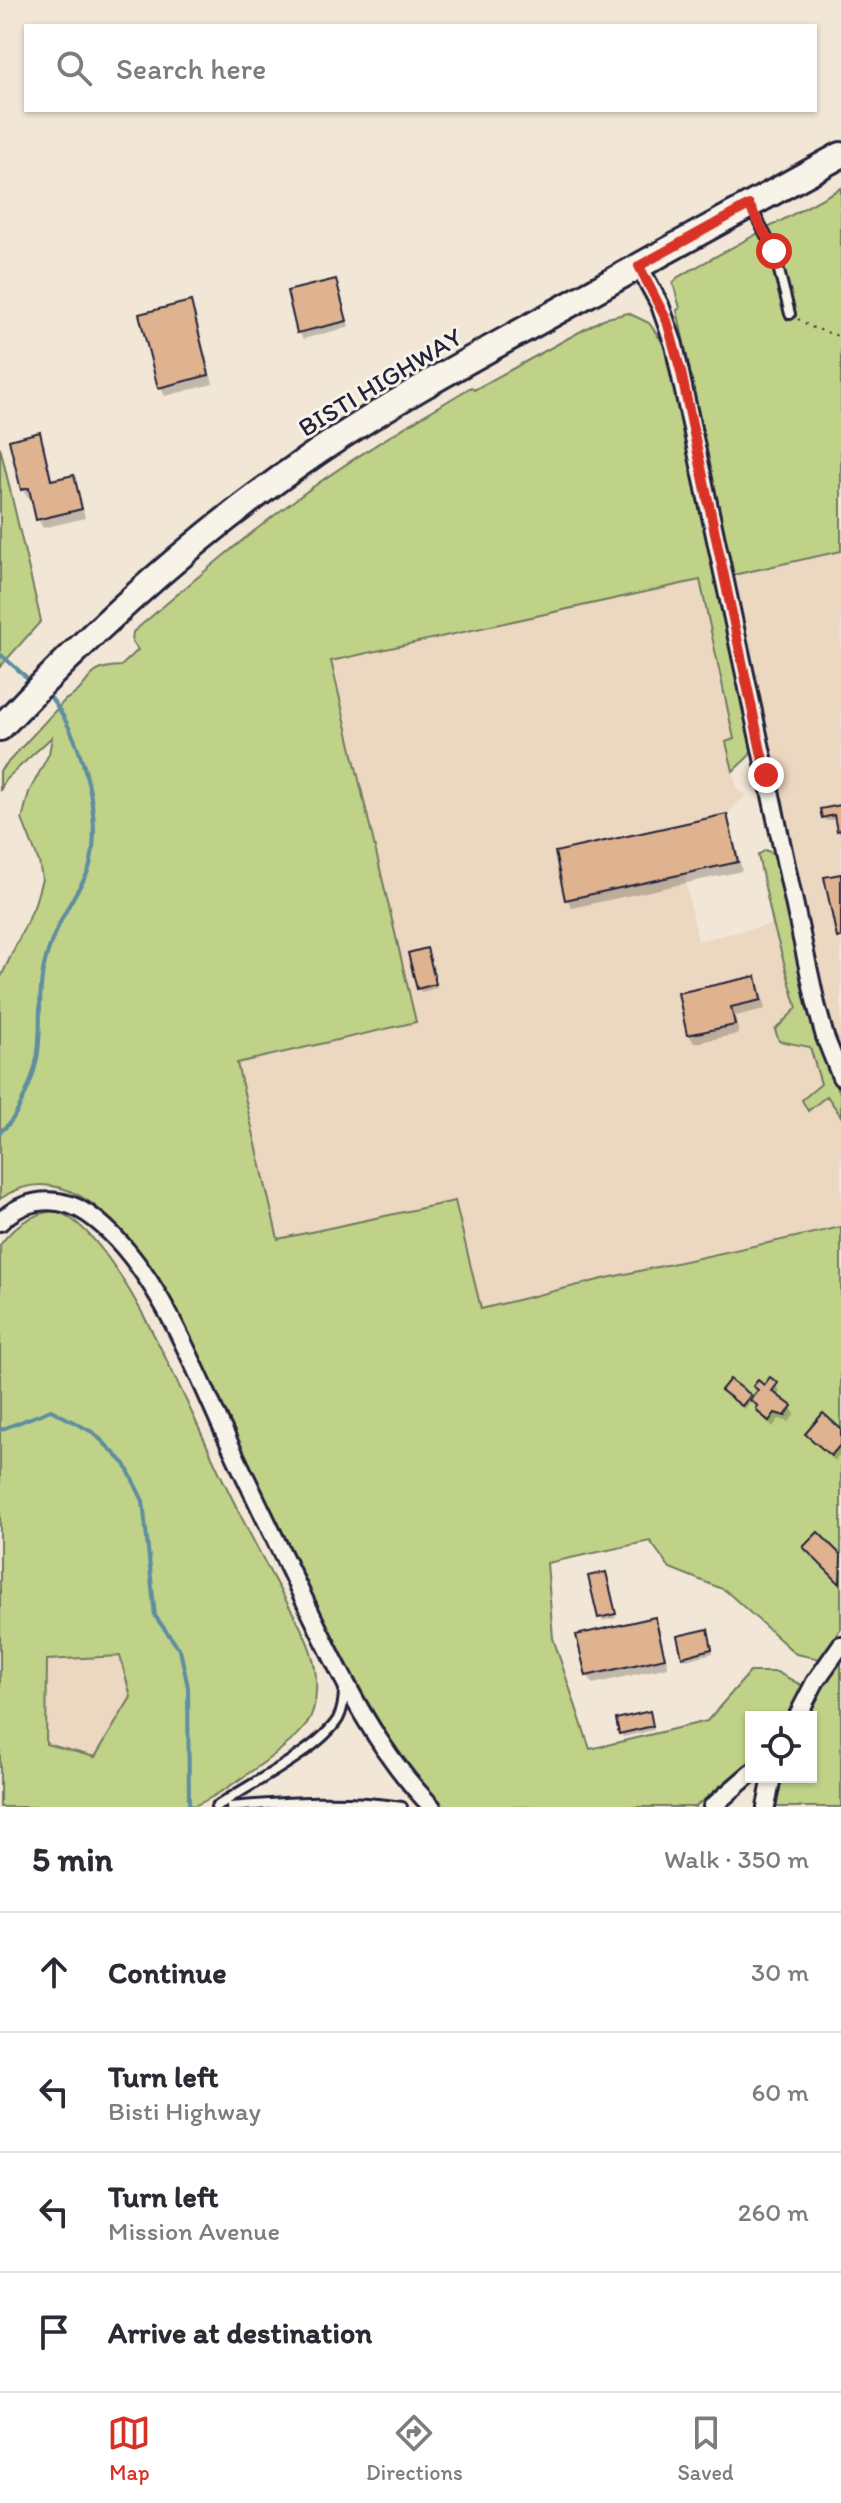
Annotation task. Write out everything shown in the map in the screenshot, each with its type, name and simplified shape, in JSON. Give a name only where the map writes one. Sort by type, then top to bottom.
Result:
[{"type":"main road","name":"BISTI HIGHWAY","points":[[0,728],[145,586],[276,481],[394,403],[841,155]]},
{"type":"street","points":[[639,266],[667,321],[681,372],[816,1004],[841,1077]]},
{"type":"street","points":[[0,1222],[25,1205],[55,1200],[71,1204],[98,1222],[146,1277],[172,1321],[345,1682],[401,1772],[432,1807]]},
{"type":"street","points":[[800,1711],[815,1682],[841,1645]]},
{"type":"street","points":[[712,1807],[745,1778]]},
{"type":"street","points":[[766,1807],[771,1783]]},
{"type":"lane","points":[[749,205],[774,251],[790,314]]},
{"type":"lane","points":[[216,1807],[330,1730],[340,1715],[345,1682]]},
{"type":"lane","points":[[231,1807],[340,1801],[402,1807]]},
{"type":"path","points":[[790,314],[811,327],[841,337]]},
{"type":"shaded area","points":[[841,551],[841,1058],[818,979],[733,575]]},
{"type":"shaded area","points":[[700,580],[734,739],[726,742],[737,789],[746,795],[727,814],[738,862],[684,874],[698,941],[773,924],[797,1008],[775,1030],[779,1041],[810,1047],[821,1085],[809,1111],[828,1096],[841,1116],[841,1227],[481,1309],[454,1201],[278,1239],[237,1062],[416,1022],[331,661]]},
{"type":"shaded area","points":[[120,1656],[131,1697],[95,1757],[46,1744],[47,1659]]},
{"type":"green space","points":[[841,188],[841,551],[733,575],[673,283],[678,277]]},
{"type":"green space","points":[[628,313],[649,323],[668,350],[753,747],[749,756],[733,771],[726,742],[734,739],[700,580],[331,661],[416,1022],[237,1063],[278,1239],[455,1201],[481,1309],[841,1227],[841,1628],[820,1659],[796,1654],[725,1590],[670,1568],[650,1541],[547,1563],[553,1638],[590,1749],[707,1721],[750,1672],[777,1672],[803,1686],[790,1711],[745,1711],[745,1765],[695,1807],[439,1807],[396,1748],[359,1686],[255,1479],[196,1353],[134,1248],[100,1210],[73,1193],[45,1185],[30,1186],[0,1199],[0,979],[34,907],[42,879],[39,862],[22,819],[29,792],[49,754],[52,737],[5,780],[0,791],[0,771],[93,674],[108,667],[121,666],[138,650],[132,641],[133,632],[295,500],[360,455],[471,387],[474,390],[603,319]]},
{"type":"green space","points":[[0,447],[41,621],[0,667]]},
{"type":"green space","points":[[766,850],[776,856],[815,1028],[841,1095],[841,1116],[827,1096],[808,1111],[802,1100],[821,1084],[810,1047],[779,1041],[775,1030],[797,1008],[773,924],[758,855]]},
{"type":"green space","points":[[53,1211],[77,1223],[103,1251],[128,1288],[176,1378],[243,1521],[302,1630],[313,1658],[316,1698],[311,1717],[299,1734],[253,1770],[193,1806],[0,1807],[0,1245],[23,1222]],"holes":[[[120,1656],[131,1697],[95,1757],[46,1744],[47,1660]]]},
{"type":"green space","points":[[841,1658],[841,1807],[773,1807],[779,1783],[817,1783],[817,1711],[808,1711]]},
{"type":"building","points":[[336,279],[347,321],[297,333],[287,291]]},
{"type":"building","points":[[191,301],[209,375],[158,388],[139,314]]},
{"type":"building","points":[[40,432],[51,480],[74,475],[82,509],[36,520],[29,488],[21,490],[9,440]]},
{"type":"building","points":[[841,805],[841,830],[837,831],[834,815],[822,818],[820,809]]},
{"type":"building","points":[[727,814],[738,862],[565,900],[555,852]]},
{"type":"building","points":[[841,874],[841,937],[837,938],[824,877]]},
{"type":"building","points":[[427,948],[436,984],[417,989],[408,953]]},
{"type":"building","points":[[756,976],[761,1000],[731,1007],[735,1025],[687,1035],[678,993]]},
{"type":"building","points":[[770,1377],[778,1383],[772,1391],[792,1406],[785,1416],[775,1413],[769,1421],[750,1400],[758,1390],[753,1386],[758,1380],[764,1385]]},
{"type":"building","points":[[730,1379],[751,1395],[742,1406],[721,1390]]},
{"type":"building","points":[[823,1413],[841,1429],[841,1444],[831,1456],[805,1434]]},
{"type":"building","points":[[818,1532],[841,1555],[840,1584],[803,1547]]},
{"type":"building","points":[[606,1572],[616,1614],[598,1618],[588,1576]]},
{"type":"building","points":[[655,1617],[665,1658],[586,1676],[576,1635]]},
{"type":"building","points":[[708,1629],[712,1649],[682,1657],[677,1636]]},
{"type":"building","points":[[650,1711],[653,1726],[619,1734],[616,1719]]},
{"type":"waterway","points":[[0,654],[32,682]]},
{"type":"waterway","points":[[0,1132],[14,1116],[36,1065],[40,994],[47,956],[58,926],[87,873],[93,845],[91,798],[79,750],[46,692]]},
{"type":"waterway","points":[[0,1430],[51,1410],[94,1433],[125,1464],[143,1501],[155,1616],[180,1650],[188,1687],[189,1804],[192,1807]]},
{"type":"route","points":[[766,775],[681,372],[667,321],[639,266],[749,205],[774,251]]}]
